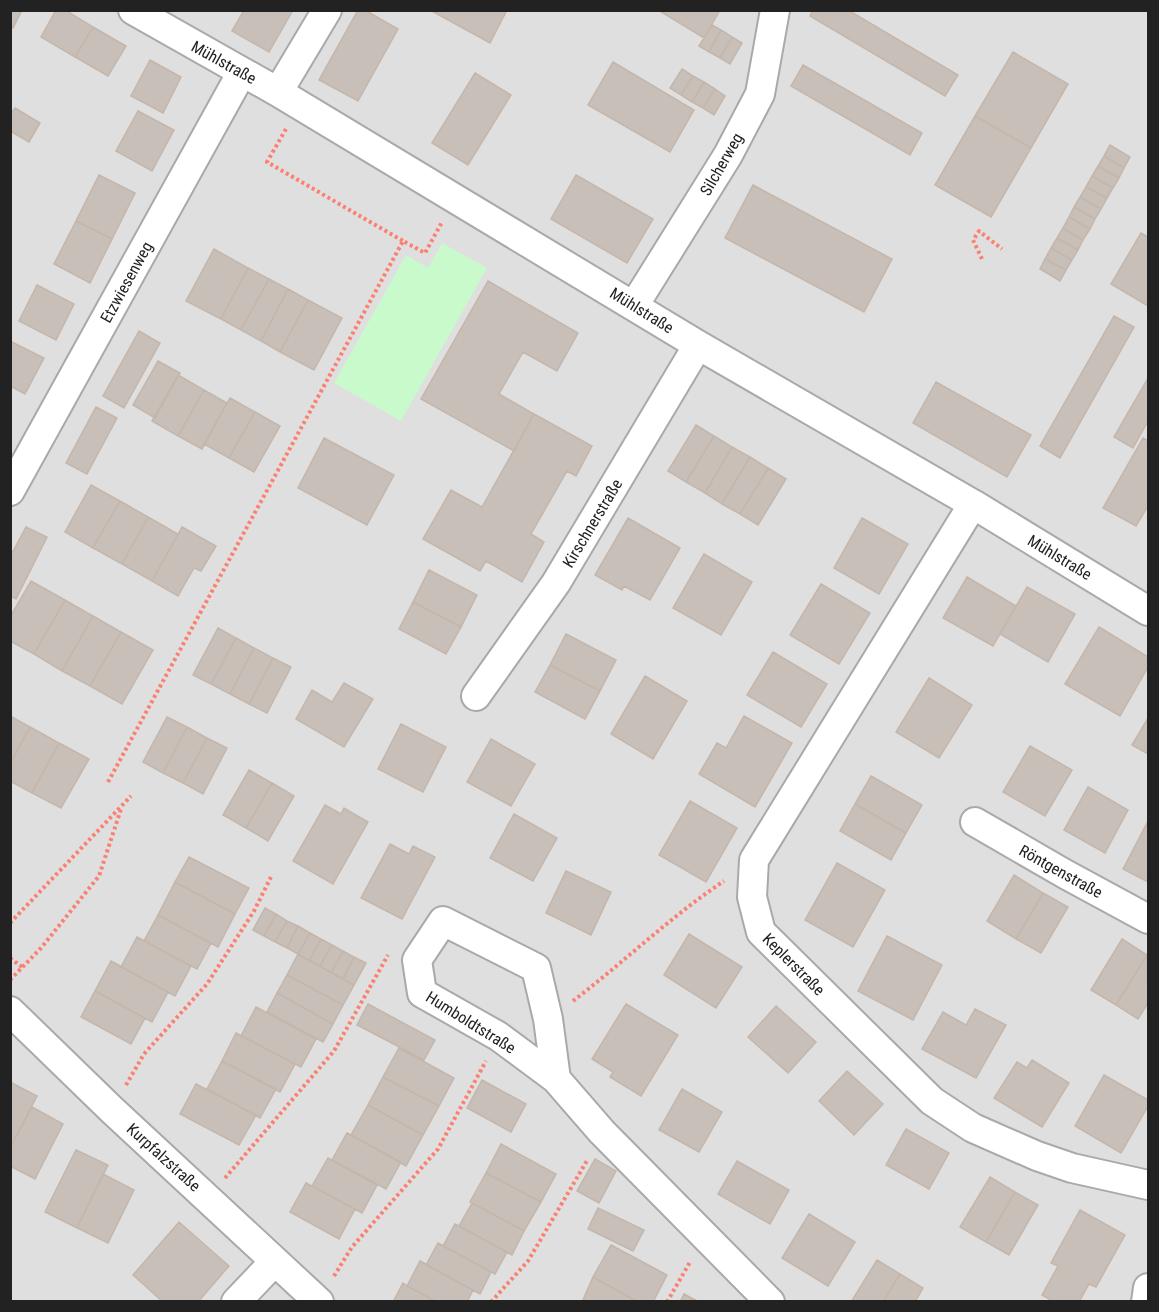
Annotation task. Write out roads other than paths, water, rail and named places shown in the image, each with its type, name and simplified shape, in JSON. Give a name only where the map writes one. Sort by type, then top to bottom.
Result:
[{"type":"street","name":"Mühlstraße","points":[[133,10],[289,98],[635,304],[698,345],[973,504],[1149,611]]},
{"type":"street","points":[[289,98],[327,10]]},
{"type":"street","name":"Silcherweg","points":[[635,304],[728,155],[760,94],[775,10]]},
{"type":"street","name":"Etzwiesenweg","points":[[10,491],[242,72]]},
{"type":"street","name":"Kirschnerstraße","points":[[476,696],[556,583],[698,345]]},
{"type":"street","name":"Keplerstraße","points":[[973,504],[754,860],[752,897],[761,932],[932,1101],[973,1128],[1037,1156],[1072,1168],[1149,1185]]},
{"type":"street","name":"Röntgenstraße","points":[[975,822],[1149,919]]},
{"type":"street","name":"Humboldtstraße","points":[[556,1079],[548,1020],[536,968],[442,921],[417,960],[422,993],[498,1036],[556,1079],[602,1132],[770,1302]]},
{"type":"street","name":"Kurpfalzstraße","points":[[10,1011],[112,1110],[209,1197],[274,1262],[317,1300]]},
{"type":"street","points":[[236,1302],[274,1262]]},
{"type":"street","points":[[1146,1302],[1149,1288]]}]
